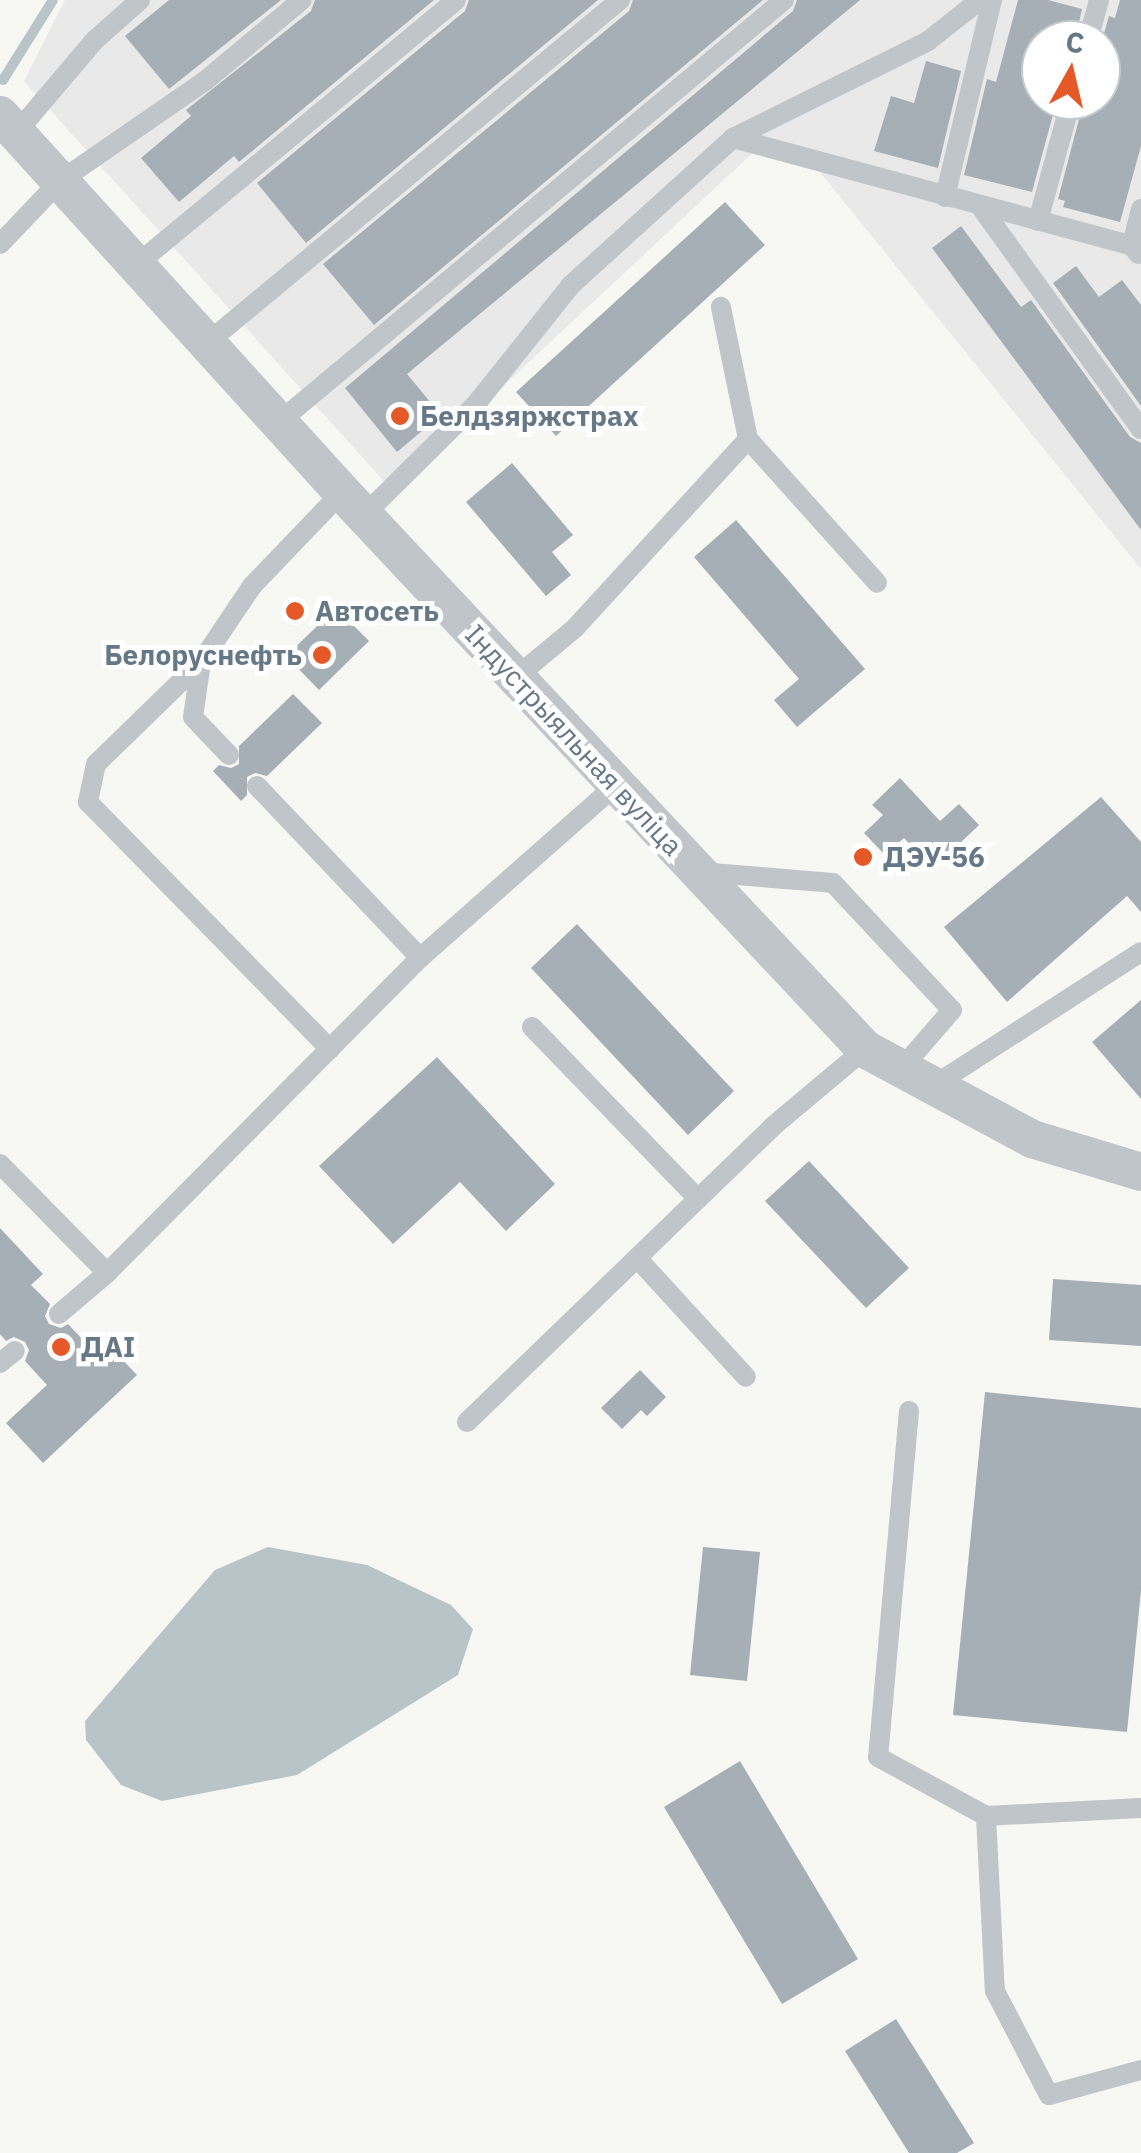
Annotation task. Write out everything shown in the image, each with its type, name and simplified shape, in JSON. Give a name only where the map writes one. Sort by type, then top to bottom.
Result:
[{"type":"street","name":"Індустрыяльная вуліца","points":[[8,124],[353,504],[865,1048],[1032,1140],[1141,1172]]},
{"type":"lane","points":[[8,124],[140,0]]},
{"type":"lane","points":[[0,244],[60,182],[205,81],[302,0]]},
{"type":"lane","points":[[136,265],[456,0]]},
{"type":"lane","points":[[207,343],[620,0]]},
{"type":"lane","points":[[279,422],[784,0]]},
{"type":"lane","points":[[330,1050],[88,802],[96,764],[201,662],[252,586],[476,404],[571,285],[733,138],[928,41],[980,0]]},
{"type":"lane","points":[[945,197],[992,0]]},
{"type":"lane","points":[[1038,221],[1066,120]]},
{"type":"lane","points":[[733,138],[1138,250],[1141,210]]},
{"type":"lane","points":[[980,206],[1141,428]]},
{"type":"lane","points":[[721,307],[748,440],[877,584]]},
{"type":"lane","points":[[516,678],[576,628],[748,440]]},
{"type":"lane","points":[[201,662],[193,717],[229,755]]},
{"type":"lane","points":[[257,786],[420,958]]},
{"type":"lane","points":[[59,1314],[108,1274],[420,958],[615,786]]},
{"type":"lane","points":[[698,872],[833,883],[952,1010],[917,1077]]},
{"type":"lane","points":[[917,1077],[1141,952]]},
{"type":"lane","points":[[532,1026],[698,1199]]},
{"type":"lane","points":[[467,1422],[772,1127],[865,1048]]},
{"type":"lane","points":[[0,1164],[108,1274]]},
{"type":"lane","points":[[636,1258],[746,1377]]},
{"type":"lane","points":[[909,1412],[878,1757],[986,1816],[1141,1808]]},
{"type":"lane","points":[[986,1816],[996,1991],[1049,2095],[1141,2070]]},
{"type":"shaded area","points":[[65,0],[1141,0],[1141,569],[811,161],[758,148],[392,490],[24,81]]},
{"type":"shaded area","points":[[268,1547],[367,1565],[451,1605],[473,1629],[458,1675],[297,1775],[162,1801],[121,1785],[86,1740],[85,1721],[215,1570]]},
{"type":"building","points":[[169,0],[281,0],[169,89],[125,36]]},
{"type":"building","points":[[315,0],[434,0],[239,162],[234,156],[179,202],[141,158],[191,116],[186,110],[311,11]]},
{"type":"building","points":[[469,0],[598,0],[306,243],[257,183],[465,11]]},
{"type":"building","points":[[633,0],[763,0],[374,325],[323,264],[629,11]]},
{"type":"building","points":[[797,0],[860,0],[407,374],[441,415],[397,452],[345,388],[793,11]]},
{"type":"building","points":[[1018,0],[1048,0],[1082,9],[1080,20],[1021,20],[1021,120],[1052,120],[1032,192],[964,175],[987,79],[996,82]]},
{"type":"building","points":[[1120,0],[1141,0],[1141,146],[1120,222],[1063,207],[1065,201],[1058,199],[1079,120],[1121,120],[1121,20],[1108,20],[1109,16],[1115,18]]},
{"type":"building","points":[[926,61],[961,71],[938,168],[874,151],[891,96],[914,103]]},
{"type":"building","points":[[725,202],[765,245],[556,436],[516,392]]},
{"type":"building","points":[[961,226],[1021,307],[1031,300],[1130,437],[1141,443],[1141,530],[932,248]]},
{"type":"building","points":[[1076,266],[1099,297],[1122,280],[1141,305],[1141,406],[1053,283]]},
{"type":"building","points":[[512,463],[573,535],[552,552],[571,575],[546,596],[466,502]]},
{"type":"building","points":[[736,520],[865,669],[797,727],[774,700],[799,679],[694,557]]},
{"type":"building","points":[[336,608],[369,641],[319,690],[286,656]]},
{"type":"building","points":[[293,694],[322,723],[267,776],[255,773],[247,777],[247,795],[241,801],[213,771],[219,765],[231,768],[239,764],[239,746]]},
{"type":"building","points":[[900,778],[940,821],[959,804],[979,825],[933,869],[904,838],[885,855],[864,833],[883,815],[872,805]]},
{"type":"building","points":[[1101,797],[1141,842],[1141,912],[1127,896],[1007,1002],[944,927]]},
{"type":"building","points":[[577,924],[734,1091],[688,1135],[531,968]]},
{"type":"building","points":[[1141,1000],[1141,1099],[1092,1042]]},
{"type":"building","points":[[437,1057],[555,1184],[506,1231],[460,1182],[393,1244],[319,1166]]},
{"type":"building","points":[[809,1161],[909,1268],[866,1308],[765,1201]]},
{"type":"building","name":"ДАІ","points":[[0,1228],[43,1274],[31,1285],[50,1304],[45,1316],[49,1324],[61,1328],[68,1324],[87,1344],[98,1334],[137,1375],[43,1463],[6,1423],[47,1385],[25,1361],[29,1350],[25,1342],[14,1337],[6,1341],[0,1334]]},
{"type":"building","points":[[1053,1279],[1141,1285],[1141,1346],[1049,1340]]},
{"type":"building","points":[[640,1370],[666,1397],[647,1416],[641,1410],[622,1429],[601,1408]]},
{"type":"building","points":[[985,1392],[1141,1408],[1141,1591],[1127,1732],[953,1715]]},
{"type":"building","points":[[703,1547],[760,1552],[747,1681],[690,1675]]},
{"type":"building","points":[[740,1761],[858,1959],[782,2004],[664,1807]]},
{"type":"building","points":[[896,2019],[974,2143],[957,2153],[909,2153],[845,2051]]},
{"type":"waterway","points":[[3,80],[53,0]]},
{"type":"place","name":"Белдзяржстрах","points":[[400,416]]},
{"type":"place","name":"Автосеть","points":[[295,611]]},
{"type":"place","name":"Белоруснефть","points":[[322,655]]},
{"type":"place","name":"ДЭУ-56","points":[[863,857]]},
{"type":"place","name":"ДАІ","points":[[61,1347]]}]
